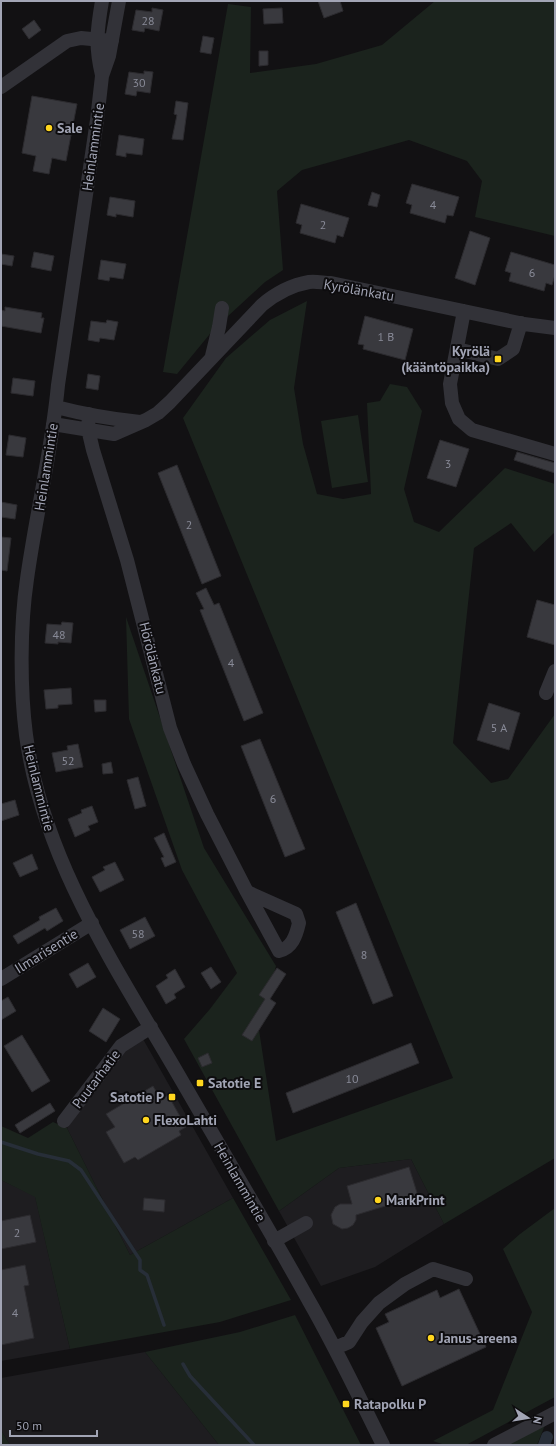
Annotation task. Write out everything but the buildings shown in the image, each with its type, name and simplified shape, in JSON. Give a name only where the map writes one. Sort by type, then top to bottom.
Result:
[{"type":"street","name":"Heinlammintie","points":[[102,1],[97,39],[98,56],[102,76]]},
{"type":"street","name":"Heinlammintie","points":[[118,1],[109,56],[102,76],[56,407],[27,582],[23,638],[26,736],[42,810],[64,867],[92,923],[309,1301],[335,1348],[383,1445]]},
{"type":"street","points":[[1,87],[67,41],[81,38],[112,41]]},
{"type":"street","name":"Kyrölänkatu","points":[[53,424],[114,434],[142,422],[158,413],[170,402],[246,321],[272,297],[290,288],[309,282],[331,283],[521,323],[555,328]]},
{"type":"street","points":[[212,358],[222,308]]},
{"type":"street","points":[[464,311],[450,384],[452,403],[459,419],[472,430],[555,454]]},
{"type":"street","points":[[457,349],[498,359],[513,349],[521,323]]},
{"type":"street","points":[[56,407],[79,413],[142,422]]},
{"type":"street","name":"Hörölänkatu","points":[[89,414],[88,429],[93,450],[127,560],[170,728],[184,764],[204,807],[247,892]]},
{"type":"street","points":[[546,693],[555,671]]},
{"type":"street","name":"Ilmarisentie","points":[[1,979],[92,923]]},
{"type":"street","name":"Puutarhatie","points":[[64,1121],[121,1046],[151,1027]]},
{"type":"street","points":[[274,1241],[306,1223]]},
{"type":"street","points":[[335,1348],[349,1342],[362,1322],[379,1303],[405,1284],[434,1269],[466,1279]]},
{"type":"street","points":[[494,1445],[555,1413]]},
{"type":"shaded area","points":[[435,1],[555,1],[555,236],[475,217],[482,181],[467,161],[409,140],[302,170],[277,191],[283,270],[265,282],[214,329],[177,374],[163,372],[228,4],[251,7],[250,73],[316,64],[382,45]]},
{"type":"shaded area","points":[[307,301],[294,388],[303,444],[317,494],[343,499],[371,494],[367,403],[380,401],[390,384],[407,387],[422,411],[404,489],[414,522],[439,532],[505,468],[555,484],[555,532],[534,552],[511,523],[474,548],[453,743],[491,783],[508,779],[555,714],[555,1158],[444,1224],[411,1159],[339,1168],[279,1211],[184,1039],[210,1009],[237,973],[182,870],[129,719],[126,617],[204,848],[276,966],[259,1030],[276,1141],[453,1078],[183,418],[226,358],[270,320]]},
{"type":"shaded area","points":[[358,415],[368,482],[332,488],[321,421]]},
{"type":"shaded area","points":[[143,1039],[233,1198],[130,1255],[67,1128],[125,1049]]},
{"type":"shaded area","points":[[53,1122],[67,1128],[130,1255],[233,1198],[291,1300],[220,1322],[70,1349],[35,1197],[1,1180],[1,1126],[28,1138]]},
{"type":"shaded area","points":[[411,1159],[444,1224],[375,1267],[321,1286],[279,1211],[339,1168]]},
{"type":"shaded area","points":[[1,1180],[35,1196],[70,1349],[1,1361]]},
{"type":"shaded area","points":[[555,1208],[555,1397],[466,1445],[445,1445],[433,1441],[493,1410],[532,1312],[503,1249],[520,1234]]},
{"type":"shaded area","points":[[295,1315],[361,1445],[219,1445],[145,1352],[240,1332]]},
{"type":"shaded area","points":[[145,1352],[219,1445],[10,1445],[1,1430],[1,1378]]},
{"type":"shaded area","points":[[545,1425],[537,1445],[507,1445]]},
{"type":"shaded area","points":[[1,1430],[10,1445],[1,1445]]},
{"type":"waterway","points":[[1,1142],[38,1154],[69,1161],[81,1170],[140,1260],[140,1270],[147,1275],[164,1325]]},
{"type":"waterway","points":[[183,1364],[190,1376],[254,1445]]},
{"type":"waterway","points":[[544,1445],[547,1437]]},
{"type":"place","name":"Sale","points":[[49,128]]},
{"type":"place","name":"Kyrölä (kääntöpaikka)","points":[[498,359]]},
{"type":"place","name":"Satotie E","points":[[200,1083]]},
{"type":"place","name":"Satotie P","points":[[172,1097]]},
{"type":"place","name":"FlexoLahti","points":[[146,1120]]},
{"type":"place","name":"MarkPrint","points":[[378,1200]]},
{"type":"place","name":"Janus-areena","points":[[431,1338]]},
{"type":"place","name":"Ratapolku P","points":[[346,1404]]}]
